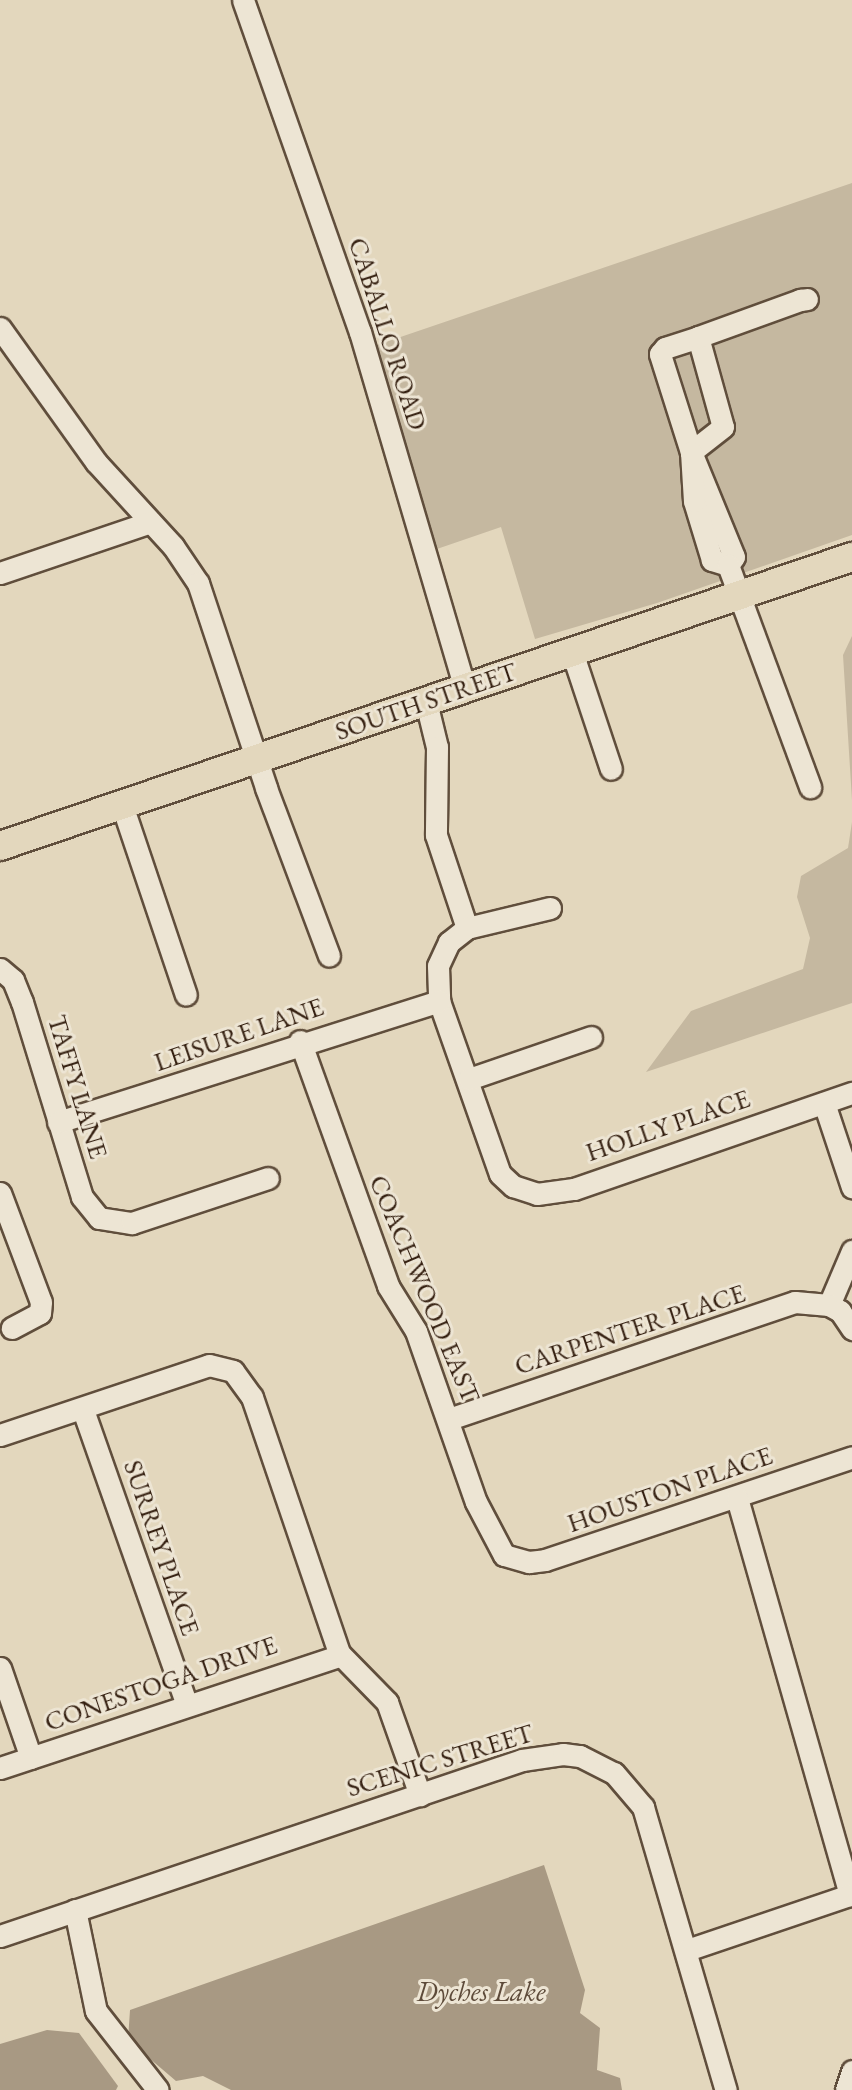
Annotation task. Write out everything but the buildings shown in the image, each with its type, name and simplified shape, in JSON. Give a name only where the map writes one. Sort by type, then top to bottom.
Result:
[{"type":"main road","name":"SOUTH STREET","points":[[0,846],[852,557]]},
{"type":"street","name":"CABALLO ROAD","points":[[243,0],[370,363],[465,688]]},
{"type":"street","points":[[807,299],[698,337],[660,354],[691,452],[734,557],[728,565],[738,595],[810,787]]},
{"type":"street","points":[[0,328],[96,462],[150,522],[198,583],[256,759],[329,956]]},
{"type":"street","points":[[691,452],[723,426],[698,337]]},
{"type":"street","points":[[0,573],[150,522]]},
{"type":"street","points":[[572,652],[611,769]]},
{"type":"street","points":[[426,702],[437,747],[436,835],[467,928]]},
{"type":"street","points":[[122,805],[186,995]]},
{"type":"street","points":[[550,908],[467,928],[443,953],[436,983],[439,1001],[469,1079],[591,1037]]},
{"type":"street","name":"TAFFY LANE","points":[[0,969],[13,980],[22,1002],[82,1197],[104,1221],[132,1223],[268,1178]]},
{"type":"street","name":"LEISURE LANE","points":[[58,1122],[300,1041],[439,1001]]},
{"type":"street","name":"COACHWOOD EAST","points":[[300,1041],[378,1261],[416,1331],[476,1502],[504,1555]]},
{"type":"street","name":"HOLLY PLACE","points":[[469,1079],[504,1179],[522,1190],[555,1194],[852,1093]]},
{"type":"street","points":[[824,1103],[852,1187]]},
{"type":"street","points":[[0,1193],[41,1302],[40,1313],[12,1328]]},
{"type":"street","points":[[852,1251],[829,1305],[840,1311],[852,1329]]},
{"type":"street","name":"CARPENTER PLACE","points":[[449,1419],[795,1302],[829,1305]]},
{"type":"street","points":[[0,1435],[83,1410],[209,1365],[228,1369],[241,1379],[255,1406],[341,1655],[387,1702],[420,1794]]},
{"type":"street","name":"SURREY PLACE","points":[[83,1410],[187,1705]]},
{"type":"street","name":"HOUSTON PLACE","points":[[504,1555],[529,1562],[545,1560],[737,1498],[852,1457]]},
{"type":"street","points":[[687,1950],[851,1895],[737,1498]]},
{"type":"street","name":"CONESTOGA DRIVE","points":[[0,1768],[341,1655]]},
{"type":"street","points":[[0,1668],[31,1758]]},
{"type":"street","name":"SCENIC STREET","points":[[0,1936],[420,1794],[543,1755],[564,1754],[596,1762],[628,1785],[643,1807],[726,2090]]},
{"type":"street","points":[[75,1910],[96,2011],[158,2090]]},
{"type":"shaded area","points":[[852,183],[852,535],[657,603],[535,639],[501,527],[434,550],[377,345]]},
{"type":"shaded area","points":[[852,636],[852,800],[843,655]]},
{"type":"shaded area","points":[[852,822],[852,1003],[646,1072],[691,1011],[803,969],[810,938],[797,897],[801,876],[848,848]]},
{"type":"water","name":"Dyches Lake","points":[[544,1865],[585,1990],[580,2013],[600,2028],[597,2070],[620,2078],[622,2090],[231,2090],[203,2076],[176,2081],[128,2040],[130,2010]]},
{"type":"water","points":[[47,2030],[79,2033],[118,2086],[116,2090],[0,2090],[0,2044]]}]
